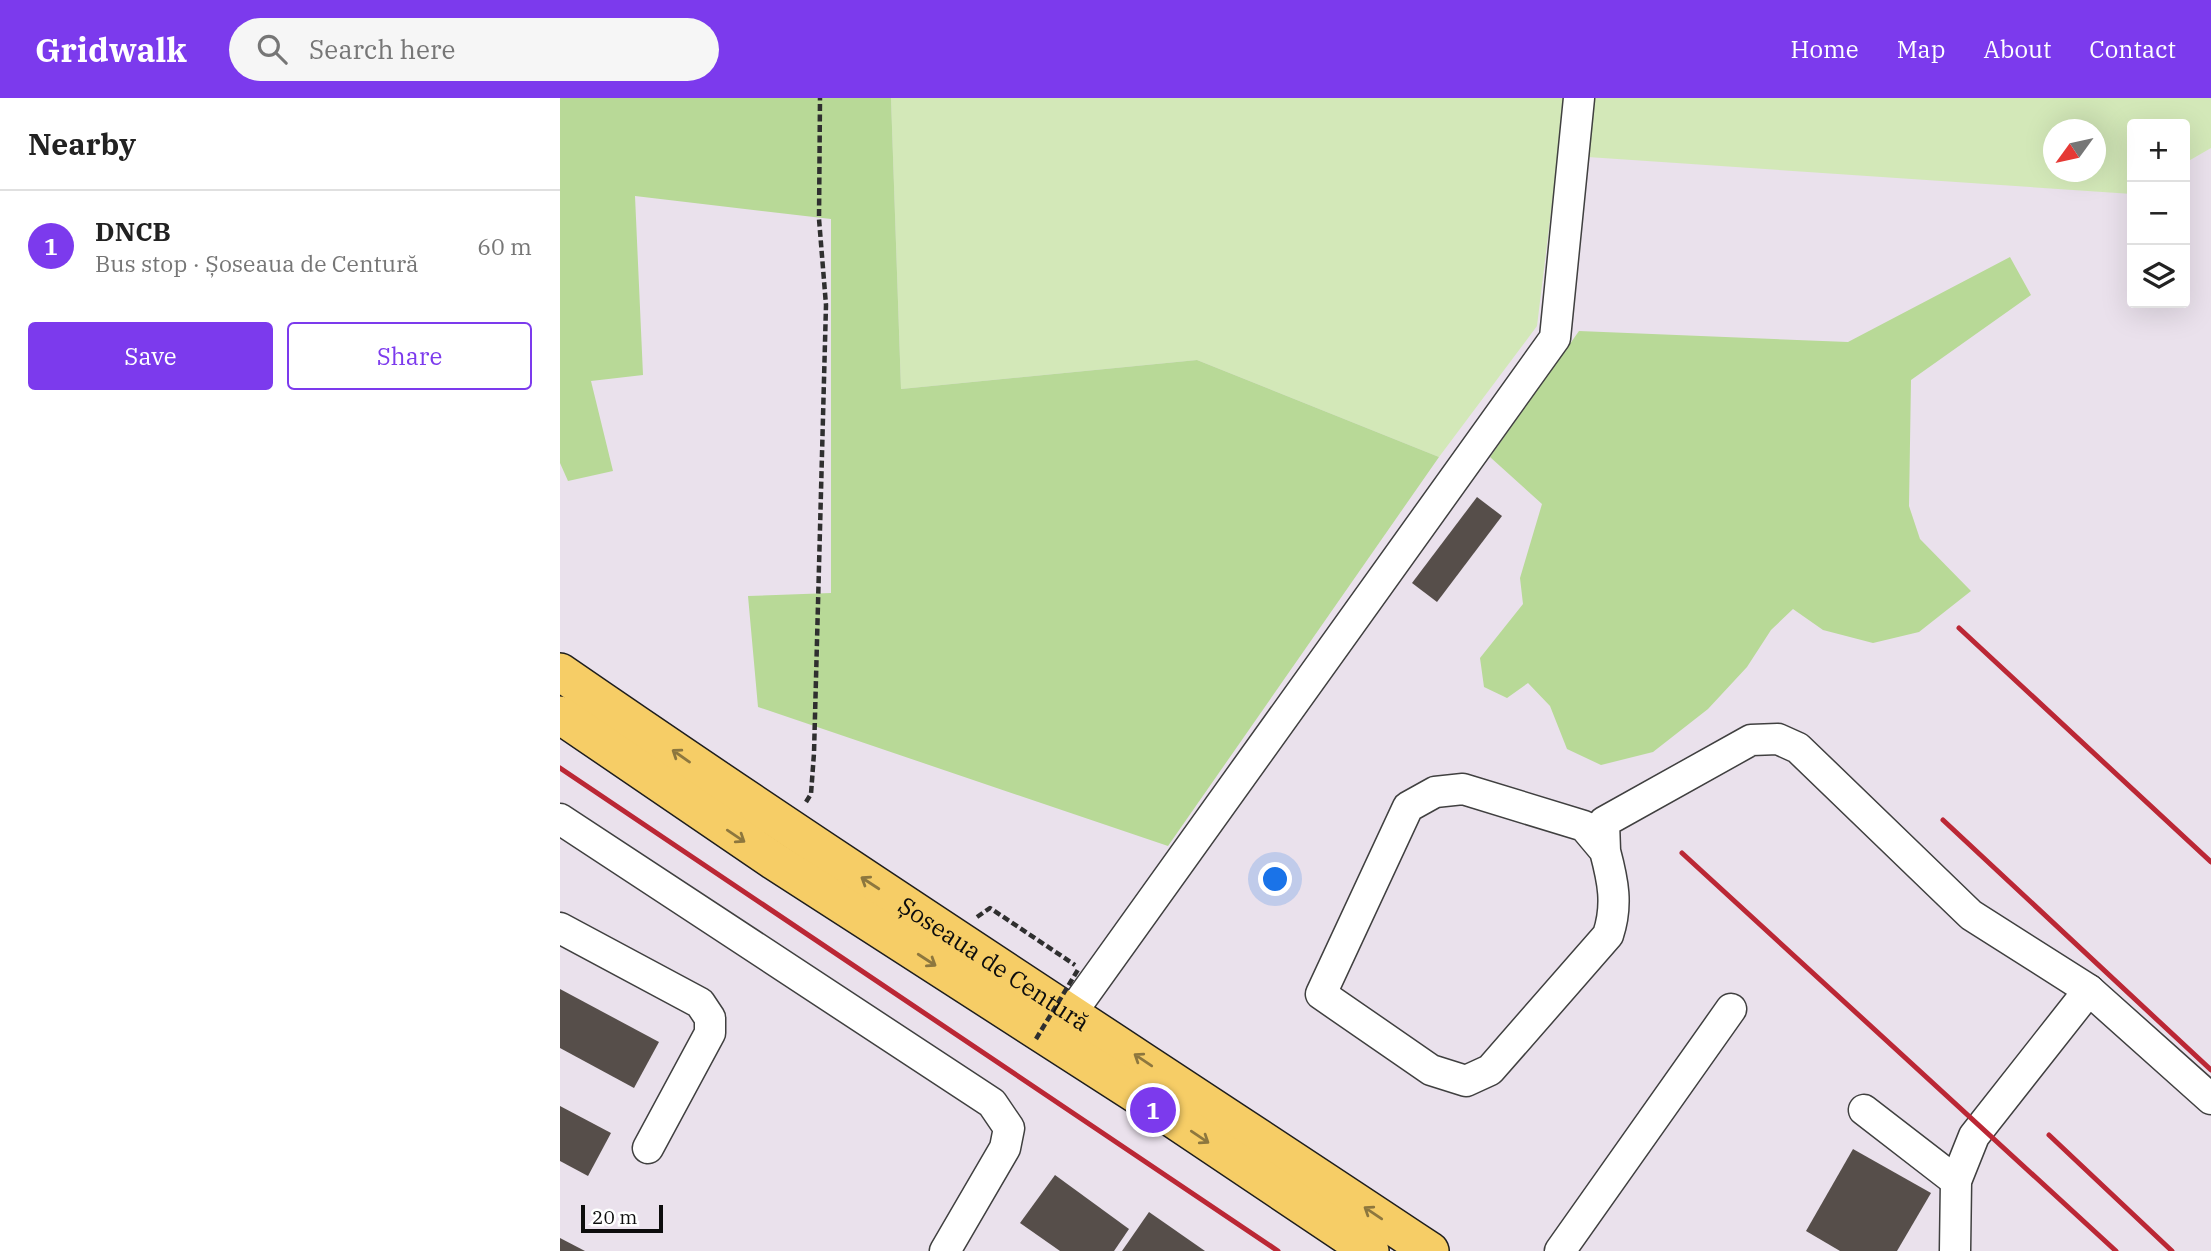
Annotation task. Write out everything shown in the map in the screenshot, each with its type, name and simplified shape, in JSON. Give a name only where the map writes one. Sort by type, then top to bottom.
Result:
[{"type":"main road","name":"Șoseaua de Centură","points":[[560,672],[788,830],[1072,1012],[1430,1251]]},
{"type":"main road","name":"Șoseaua de Centură","points":[[560,715],[639,771],[1145,1100],[1370,1251]]},
{"type":"main road","points":[[560,723],[591,739],[639,771]]},
{"type":"lane","points":[[1072,1012],[1555,338],[1579,98]]},
{"type":"lane","points":[[1605,851],[1584,826],[1463,789],[1435,792],[1408,807],[1321,994],[1431,1070],[1466,1081],[1490,1070],[1608,935],[1614,917],[1614,887],[1605,851],[1604,822],[1751,740],[1778,739],[1798,748],[1971,915],[2089,990],[2211,1099]]},
{"type":"lane","points":[[560,819],[992,1103],[1009,1128],[1005,1148],[945,1251]]},
{"type":"lane","points":[[560,928],[700,1003],[710,1018],[710,1033],[648,1148]]},
{"type":"lane","points":[[1955,1251],[1956,1181],[1974,1136],[2089,990]]},
{"type":"lane","points":[[1560,1251],[1731,1009]]},
{"type":"lane","points":[[1864,1110],[1956,1181]]},
{"type":"path","points":[[788,830],[811,794],[814,753],[826,305],[819,219],[820,98]]},
{"type":"path","points":[[990,908],[1079,968],[1036,1039]]},
{"type":"shaded area","points":[[560,98],[2211,98],[2211,1251],[560,1251]]},
{"type":"green space","points":[[560,98],[891,98],[901,389],[1197,360],[1439,457],[1168,846],[758,707],[748,596],[831,593],[831,219],[635,196],[643,375],[591,381],[613,471],[568,481],[560,463]]},
{"type":"green space","points":[[891,98],[2211,98],[2211,148],[2190,160],[2190,119],[2127,119],[2127,194],[1558,155],[1537,326],[1439,457],[1197,360],[901,389]]},
{"type":"green space","points":[[2010,257],[2031,295],[1911,380],[1909,506],[1920,539],[1971,591],[1919,632],[1873,643],[1823,630],[1793,609],[1771,630],[1747,667],[1708,709],[1653,752],[1601,765],[1567,749],[1550,706],[1528,683],[1507,698],[1484,687],[1480,658],[1523,604],[1520,578],[1542,504],[1490,457],[1579,331],[1848,342]]},
{"type":"building","points":[[1477,497],[1502,516],[1437,602],[1412,583]]},
{"type":"building","points":[[560,989],[659,1042],[634,1088],[560,1048]]},
{"type":"building","points":[[560,1106],[611,1133],[588,1176],[560,1161]]},
{"type":"building","points":[[1853,1149],[1931,1193],[1897,1251],[1840,1251],[1806,1231]]},
{"type":"building","points":[[1055,1175],[1129,1229],[1114,1251],[1060,1251],[1020,1223]]},
{"type":"building","points":[[1149,1212],[1205,1251],[1122,1251]]},
{"type":"building","points":[[560,1238],[585,1251],[560,1251]]},
{"type":"railway","points":[[1959,628],[2211,862]]},
{"type":"railway","points":[[560,768],[1278,1251]]},
{"type":"railway","points":[[1943,820],[2211,1070]]},
{"type":"railway","points":[[1682,853],[2116,1251]]},
{"type":"railway","points":[[2049,1135],[2172,1251]]},
{"type":"place","name":"DNCB","points":[[1153,1110]]}]
